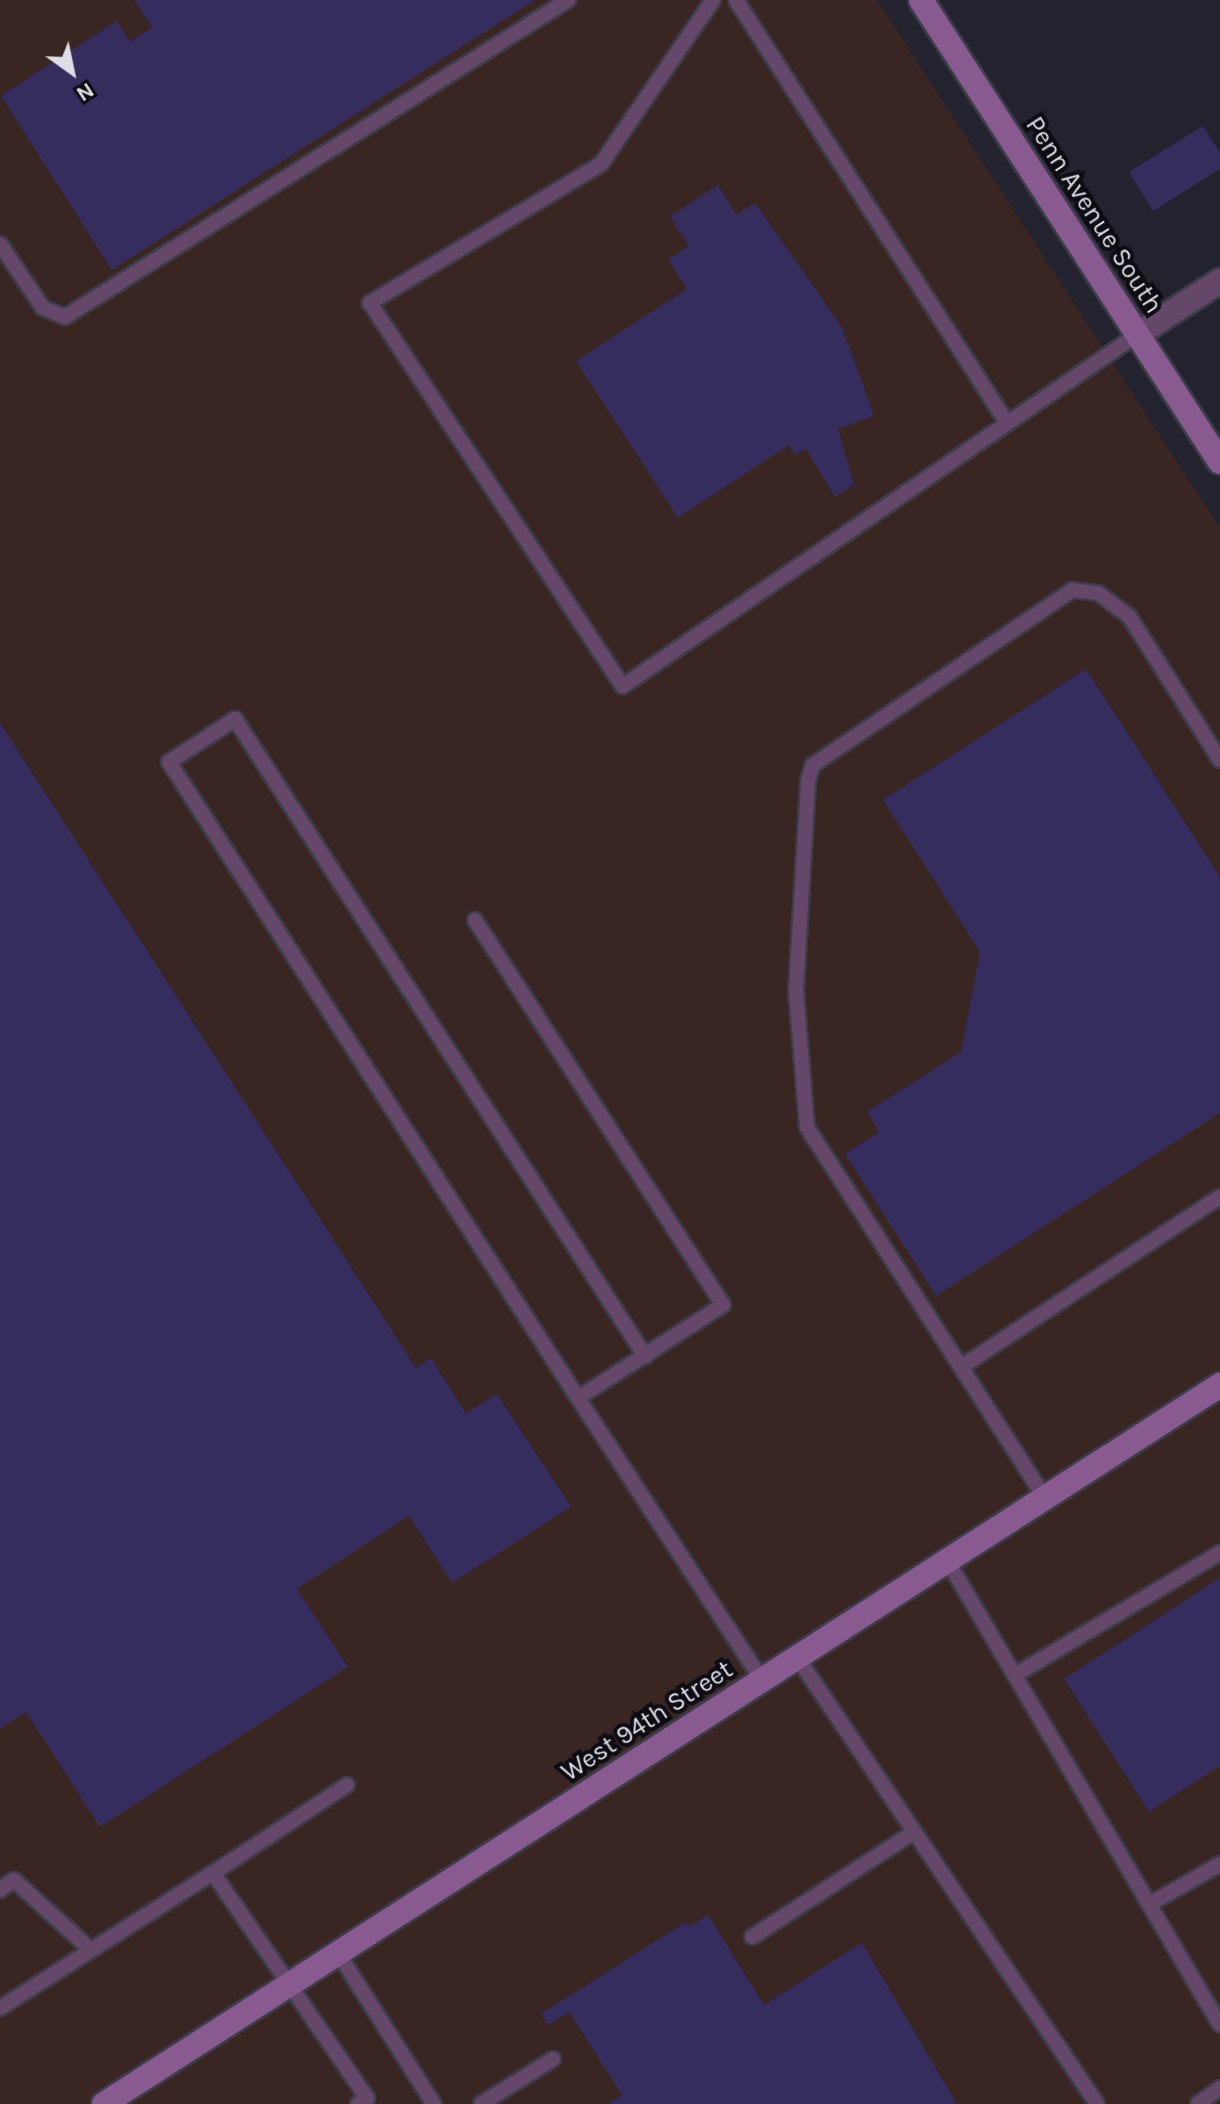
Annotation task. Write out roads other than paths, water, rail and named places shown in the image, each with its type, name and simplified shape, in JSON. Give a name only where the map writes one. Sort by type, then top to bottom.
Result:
[{"type":"street","name":"Penn Avenue South","points":[[921,0],[1220,462]]},
{"type":"street","points":[[1138,334],[1220,281]]},
{"type":"street","name":"West 94th Street","points":[[104,2104],[1220,1385]]},
{"type":"lane","points":[[0,244],[43,308],[65,317],[568,0]]},
{"type":"lane","points":[[713,0],[601,164],[370,303],[623,686],[1138,334]]},
{"type":"lane","points":[[736,0],[1007,423]]},
{"type":"lane","points":[[1045,1498],[807,1127],[796,991],[813,765],[1072,590],[1098,593],[1129,616],[1220,760]]},
{"type":"lane","points":[[645,1356],[235,719],[169,762],[762,1680]]},
{"type":"lane","points":[[475,920],[723,1305],[578,1398]]},
{"type":"lane","points":[[961,1367],[1220,1197]]},
{"type":"lane","points":[[1015,1675],[1220,1553]]},
{"type":"lane","points":[[947,1560],[1220,2025]]},
{"type":"lane","points":[[797,1657],[1097,2104]]},
{"type":"lane","points":[[0,2008],[347,1785]]},
{"type":"lane","points":[[752,1937],[913,1833]]},
{"type":"lane","points":[[1150,1904],[1220,1864]]},
{"type":"lane","points":[[213,1873],[293,1982],[366,2102]]},
{"type":"lane","points":[[0,1890],[14,1880],[91,1950]]},
{"type":"lane","points":[[338,1953],[434,2104]]},
{"type":"lane","points":[[481,2104],[553,2059]]},
{"type":"lane","points":[[1198,2104],[1220,2088]]}]
